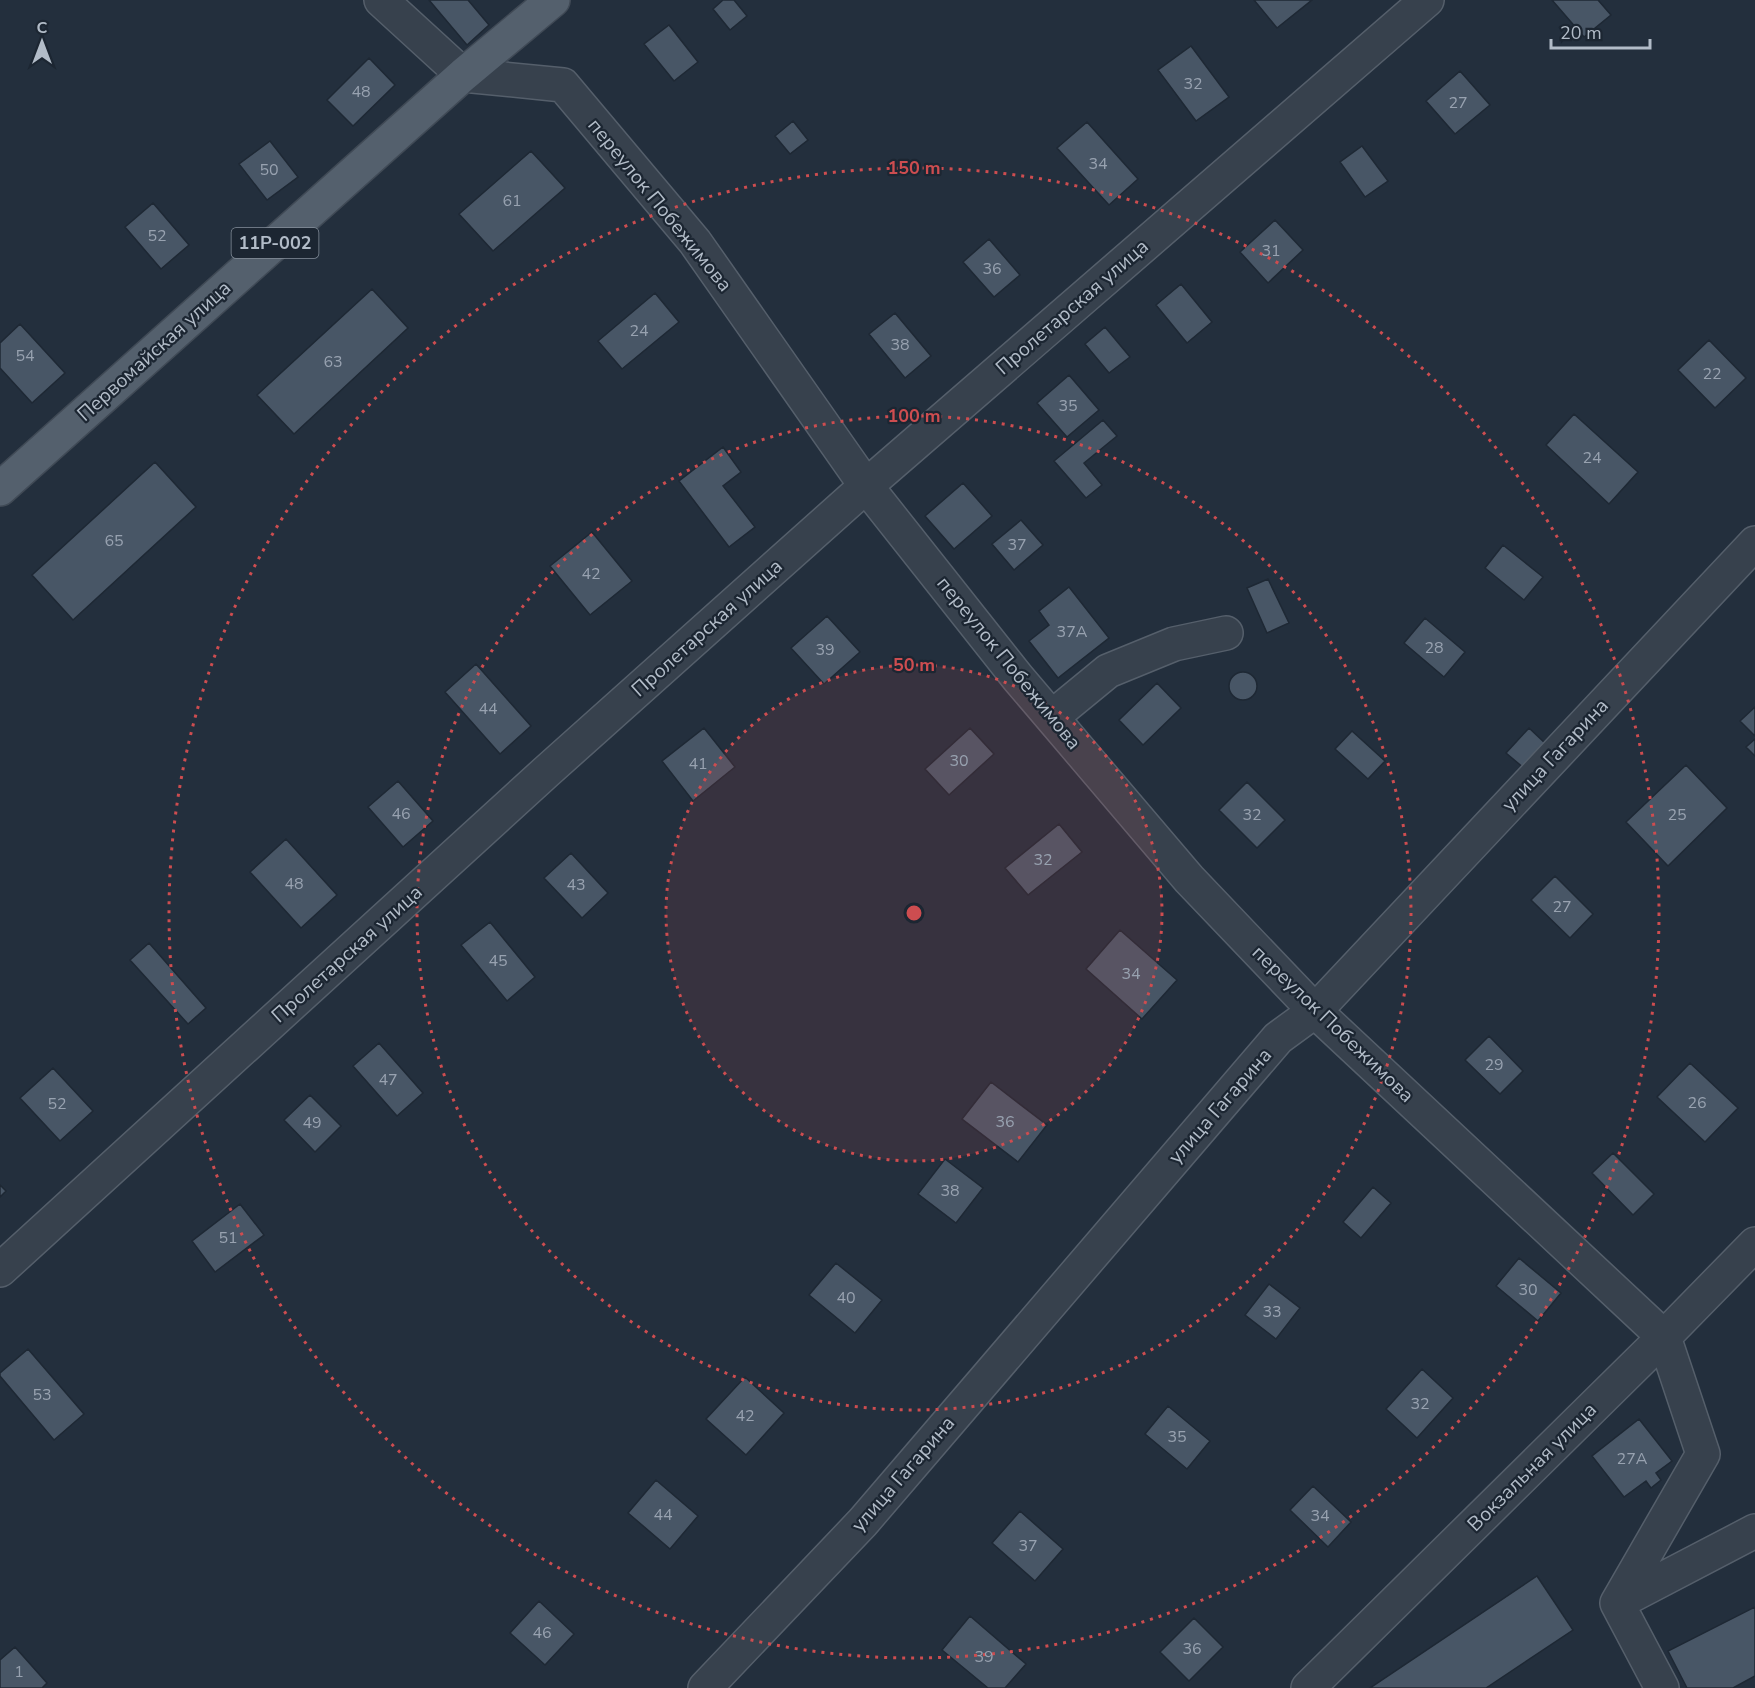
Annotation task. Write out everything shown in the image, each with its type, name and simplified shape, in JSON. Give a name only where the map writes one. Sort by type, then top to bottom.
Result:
[{"type":"main road","name":"Первомайская улица","points":[[0,489],[463,75],[553,0]]},
{"type":"street","points":[[381,0],[463,75]]},
{"type":"street","name":"Пролетарская улица","points":[[0,1269],[546,772],[866,486],[1426,0]]},
{"type":"street","name":"переулок Побежимова","points":[[463,75],[564,85],[695,242],[866,486],[1018,678],[1189,879],[1315,1011],[1664,1337]]},
{"type":"street","name":"улица Гагарина","points":[[705,1688],[862,1522],[1278,1038],[1315,1011],[1755,543]]},
{"type":"street","points":[[1052,717],[1108,670],[1174,644],[1226,633]]},
{"type":"street","name":"Вокзальная улица","points":[[1308,1688],[1664,1337],[1755,1244]]},
{"type":"street","points":[[1617,1603],[1703,1454],[1664,1337]]},
{"type":"street","points":[[1617,1603],[1755,1531]]},
{"type":"street","points":[[1617,1603],[1662,1688]]},
{"type":"building","points":[[429,0],[468,0],[489,25],[467,45]]},
{"type":"building","points":[[723,0],[734,0],[747,16],[730,30],[713,9]]},
{"type":"building","points":[[1254,0],[1312,0],[1277,28]]},
{"type":"building","points":[[1552,0],[1598,0],[1611,15],[1584,37]]},
{"type":"building","points":[[669,25],[698,62],[674,81],[644,44]]},
{"type":"building","points":[[1191,46],[1229,97],[1196,121],[1158,70]]},
{"type":"building","points":[[369,58],[395,85],[353,126],[327,100]]},
{"type":"building","points":[[1460,71],[1490,105],[1455,134],[1426,101]]},
{"type":"building","points":[[793,121],[808,140],[790,154],[775,136]]},
{"type":"building","points":[[1087,122],[1138,179],[1109,205],[1057,148]]},
{"type":"building","points":[[270,141],[298,177],[267,200],[239,164]]},
{"type":"building","points":[[1362,146],[1388,181],[1365,197],[1340,162]]},
{"type":"building","points":[[531,151],[565,188],[493,251],[459,214]]},
{"type":"building","points":[[153,203],[189,245],[161,269],[125,227]]},
{"type":"building","points":[[1275,220],[1303,250],[1268,283],[1240,252]]},
{"type":"building","points":[[989,239],[1020,275],[994,297],[963,262]]},
{"type":"building","points":[[1181,284],[1212,322],[1187,343],[1156,305]]},
{"type":"building","points":[[372,289],[408,328],[294,434],[257,395]]},
{"type":"building","points":[[655,293],[679,322],[622,369],[598,341]]},
{"type":"building","points":[[895,313],[931,356],[905,378],[869,334]]},
{"type":"building","points":[[20,324],[65,373],[32,403],[0,368],[0,343]]},
{"type":"building","points":[[1105,327],[1130,357],[1109,373],[1085,344]]},
{"type":"building","points":[[1709,340],[1746,378],[1715,408],[1678,370]]},
{"type":"building","points":[[1069,375],[1099,410],[1067,437],[1037,403]]},
{"type":"building","points":[[1574,414],[1638,472],[1609,504],[1546,445]]},
{"type":"building","points":[[1103,420],[1117,436],[1084,463],[1102,485],[1086,498],[1054,461]]},
{"type":"building","points":[[723,447],[741,472],[723,486],[755,527],[729,547],[679,481]]},
{"type":"building","points":[[155,462],[196,507],[73,620],[32,575]]},
{"type":"building","points":[[963,483],[992,516],[954,549],[925,516]]},
{"type":"building","points":[[1021,520],[1043,545],[1014,570],[992,544]]},
{"type":"building","points":[[592,532],[632,581],[590,615],[550,566]]},
{"type":"building","points":[[1503,545],[1543,577],[1524,600],[1485,568]]},
{"type":"building","points":[[1268,579],[1289,623],[1267,633],[1247,588]]},
{"type":"building","points":[[1069,587],[1109,638],[1058,678],[1029,641],[1049,625],[1039,611]]},
{"type":"building","points":[[827,616],[860,652],[824,684],[791,648]]},
{"type":"building","points":[[1425,618],[1465,652],[1444,677],[1404,643]]},
{"type":"building","points":[[476,664],[531,726],[500,754],[445,692]]},
{"type":"building","points":[[1243,672],[1253,676],[1257,686],[1253,696],[1243,700],[1233,696],[1229,686],[1233,676]]},
{"type":"building","points":[[1157,683],[1181,708],[1143,745],[1119,720]]},
{"type":"building","points":[[1755,707],[1755,736],[1740,721]]},
{"type":"building","points":[[704,728],[735,767],[693,801],[662,761]]},
{"type":"building","points":[[970,728],[994,754],[949,795],[925,769]]},
{"type":"building","points":[[1529,728],[1547,745],[1525,769],[1506,753]]},
{"type":"building","points":[[1352,731],[1385,761],[1368,779],[1335,749]]},
{"type":"building","points":[[1755,739],[1755,756],[1746,747]]},
{"type":"building","points":[[1686,765],[1727,808],[1668,866],[1626,822]]},
{"type":"building","points":[[398,781],[433,821],[403,847],[368,807]]},
{"type":"building","points":[[1247,782],[1285,820],[1257,848],[1219,810]]},
{"type":"building","points":[[1059,824],[1082,852],[1028,895],[1005,868]]},
{"type":"building","points":[[286,839],[337,895],[301,928],[250,872]]},
{"type":"building","points":[[571,853],[608,893],[582,918],[544,878]]},
{"type":"building","points":[[1555,876],[1593,914],[1570,938],[1531,900]]},
{"type":"building","points":[[490,922],[535,977],[507,1001],[461,945]]},
{"type":"building","points":[[1120,930],[1177,980],[1142,1019],[1086,969]]},
{"type":"building","points":[[149,943],[206,1008],[188,1024],[130,960]]},
{"type":"building","points":[[1489,1036],[1523,1071],[1500,1094],[1465,1060]]},
{"type":"building","points":[[379,1043],[423,1093],[397,1116],[353,1066]]},
{"type":"building","points":[[1690,1063],[1738,1108],[1705,1142],[1657,1097]]},
{"type":"building","points":[[53,1068],[93,1111],[60,1141],[20,1098]]},
{"type":"building","points":[[991,1082],[1047,1125],[1018,1162],[962,1119]]},
{"type":"building","points":[[310,1095],[341,1126],[315,1152],[284,1120]]},
{"type":"building","points":[[1613,1153],[1654,1194],[1633,1215],[1592,1173]]},
{"type":"building","points":[[945,1159],[983,1188],[956,1223],[918,1194]]},
{"type":"building","points":[[0,1185],[6,1191],[0,1197]]},
{"type":"building","points":[[1373,1187],[1391,1203],[1361,1238],[1343,1222]]},
{"type":"building","points":[[240,1204],[264,1235],[215,1272],[192,1241]]},
{"type":"building","points":[[1519,1258],[1561,1293],[1538,1321],[1496,1286]]},
{"type":"building","points":[[836,1263],[882,1300],[855,1333],[809,1295]]},
{"type":"building","points":[[1269,1284],[1300,1308],[1276,1339],[1245,1315]]},
{"type":"building","points":[[28,1349],[84,1414],[54,1440],[0,1376],[0,1373]]},
{"type":"building","points":[[1422,1369],[1453,1398],[1417,1438],[1386,1409]]},
{"type":"building","points":[[745,1377],[784,1413],[746,1455],[706,1419]]},
{"type":"building","points":[[1168,1406],[1210,1441],[1187,1469],[1145,1434]]},
{"type":"building","points":[[1639,1419],[1672,1461],[1656,1473],[1661,1480],[1651,1488],[1646,1481],[1624,1497],[1592,1456]]},
{"type":"building","points":[[656,1480],[698,1516],[670,1549],[628,1513]]},
{"type":"building","points":[[1313,1486],[1351,1522],[1328,1547],[1290,1510]]},
{"type":"building","points":[[1020,1511],[1063,1549],[1035,1581],[992,1543]]},
{"type":"building","points":[[1537,1576],[1573,1630],[1486,1688],[1370,1688]]},
{"type":"building","points":[[539,1601],[574,1634],[545,1665],[510,1633]]},
{"type":"building","points":[[1755,1607],[1755,1676],[1733,1688],[1687,1688],[1668,1651]]},
{"type":"building","points":[[970,1616],[1026,1664],[1005,1688],[988,1688],[942,1650]]},
{"type":"building","points":[[1194,1618],[1223,1647],[1189,1681],[1160,1652]]},
{"type":"building","points":[[15,1647],[47,1683],[42,1688],[0,1688],[0,1660]]}]
